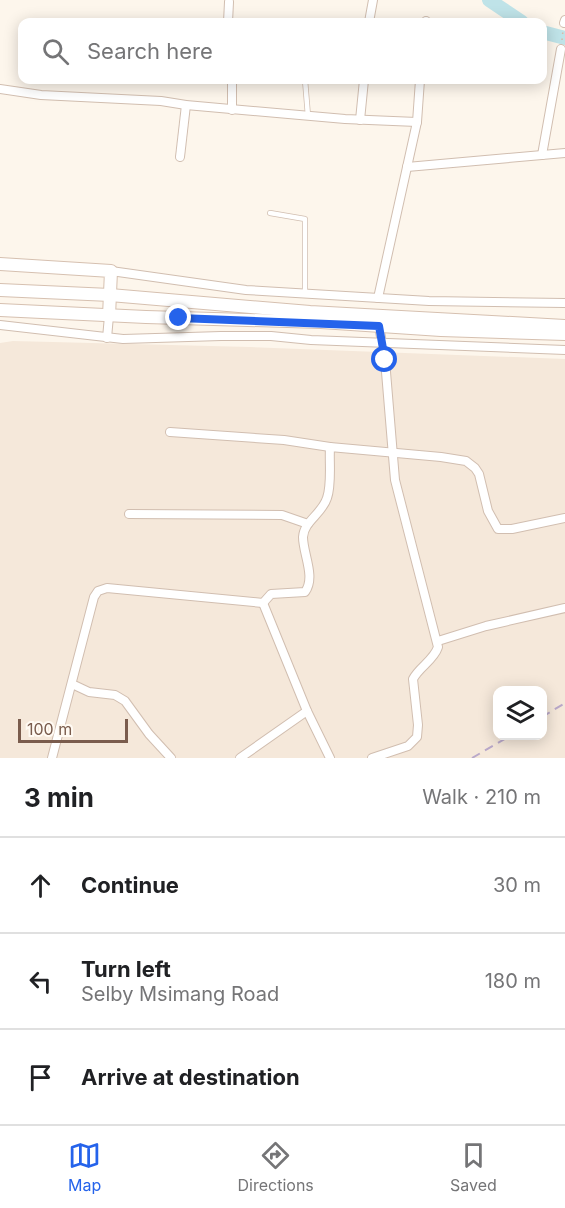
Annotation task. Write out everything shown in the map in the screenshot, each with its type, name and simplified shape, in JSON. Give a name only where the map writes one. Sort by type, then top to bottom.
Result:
[{"type":"main road","points":[[0,264],[111,271],[109,316]]},
{"type":"main road","points":[[0,290],[110,295],[310,312],[565,326]]},
{"type":"main road","points":[[0,310],[565,334]]},
{"type":"street","points":[[370,18],[373,0]]},
{"type":"street","points":[[228,18],[229,2]]},
{"type":"street","points":[[542,155],[561,49]]},
{"type":"street","points":[[232,84],[232,110]]},
{"type":"street","points":[[360,120],[364,84]]},
{"type":"street","points":[[378,298],[417,122],[420,84]]},
{"type":"street","points":[[0,89],[41,95],[161,101],[232,110],[417,122]]},
{"type":"street","points":[[180,158],[186,105]]},
{"type":"street","points":[[407,167],[565,153]]},
{"type":"street","points":[[111,271],[246,290],[429,301],[565,303]]},
{"type":"street","points":[[107,338],[109,316]]},
{"type":"street","points":[[0,325],[107,338],[271,336],[311,340],[565,350]]},
{"type":"street","points":[[372,758],[408,746],[417,737],[418,725],[413,679],[419,669],[436,653],[438,641],[398,496],[383,342],[379,326]]},
{"type":"street","points":[[170,432],[284,440],[330,447],[459,459],[470,463],[479,474],[489,511],[498,529],[512,529],[565,518]]},
{"type":"street","points":[[263,603],[267,596],[274,593],[306,590],[309,578],[303,539],[308,524],[319,512],[328,496],[330,447]]},
{"type":"street","points":[[129,514],[282,515],[308,524]]},
{"type":"street","points":[[52,758],[94,597],[102,589],[263,603]]},
{"type":"street","points":[[263,603],[307,711],[330,758]]},
{"type":"street","points":[[438,641],[486,626],[565,608]]},
{"type":"street","points":[[72,684],[89,692],[114,695],[125,700],[149,734],[171,758]]},
{"type":"street","points":[[240,758],[307,711]]},
{"type":"lane","points":[[305,84],[308,116]]},
{"type":"lane","points":[[270,213],[305,219],[305,294]]},
{"type":"path","points":[[561,49],[564,22]]},
{"type":"shaded area","points":[[13,341],[250,347],[565,359],[565,758],[0,758],[0,343]]},
{"type":"waterway","points":[[489,0],[516,18]]},
{"type":"waterway","points":[[547,33],[565,38]]},
{"type":"railway","points":[[547,714],[565,703]]},
{"type":"railway","points":[[472,758],[503,740]]},
{"type":"route","points":[[179,318],[379,326],[385,360]]}]
